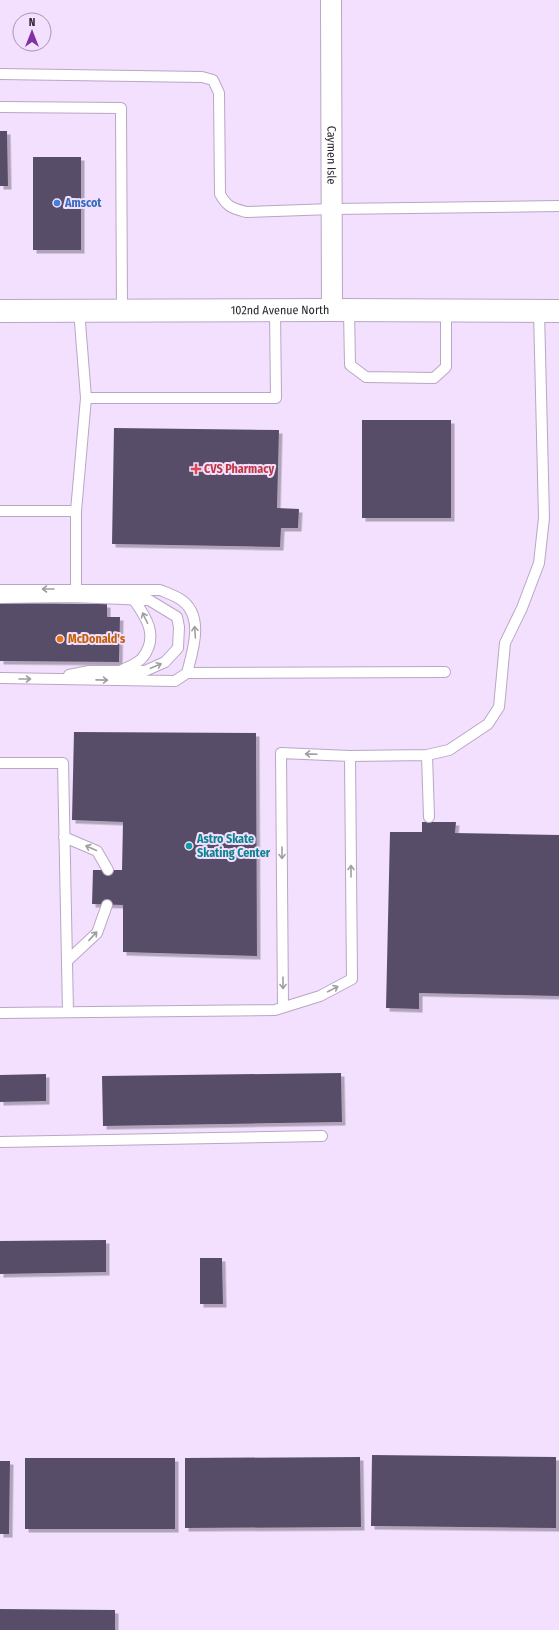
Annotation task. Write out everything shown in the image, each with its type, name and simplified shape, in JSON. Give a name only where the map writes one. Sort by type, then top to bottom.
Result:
[{"type":"street","name":"Caymen Isle","points":[[331,0],[332,209],[340,310]]},
{"type":"street","name":"102nd Avenue North","points":[[0,311],[549,311]]},
{"type":"lane","points":[[0,74],[202,77],[213,80],[219,93],[220,194],[225,203],[233,208],[246,212],[332,209],[559,206]]},
{"type":"lane","points":[[0,107],[121,108],[122,310]]},
{"type":"lane","points":[[76,589],[76,511],[86,398],[79,310]]},
{"type":"lane","points":[[86,398],[276,398],[275,310]]},
{"type":"lane","points":[[340,310],[350,365],[366,377],[434,378],[446,367],[446,310]]},
{"type":"lane","points":[[283,1007],[281,753],[350,756],[428,756],[449,750],[488,724],[499,707],[505,644],[522,608],[539,563],[544,518],[549,311]]},
{"type":"lane","points":[[0,511],[76,511]]},
{"type":"lane","points":[[0,590],[160,590],[181,599],[193,613],[194,620],[195,641],[187,673]]},
{"type":"lane","points":[[0,598],[123,598],[149,600],[176,617],[179,627],[178,648],[165,662],[145,671],[89,671],[49,679]]},
{"type":"lane","points":[[122,670],[143,658],[150,643],[150,633],[146,618],[134,600],[123,598]]},
{"type":"lane","points":[[0,678],[175,682],[187,673],[445,672]]},
{"type":"lane","points":[[0,1013],[275,1010],[320,996],[352,979],[350,756]]},
{"type":"lane","points":[[428,756],[429,817]]},
{"type":"lane","points":[[0,763],[63,763],[68,1012]]},
{"type":"lane","points":[[64,837],[97,851],[108,870]]},
{"type":"lane","points":[[67,961],[97,933],[108,905]]},
{"type":"lane","points":[[0,1142],[322,1136]]},
{"type":"building","points":[[0,131],[7,131],[8,186],[0,186]]},
{"type":"building","name":"Amscot","points":[[33,157],[81,157],[81,250],[33,250]]},
{"type":"building","points":[[362,420],[451,420],[451,518],[362,518]]},
{"type":"building","name":"CVS Pharmacy","points":[[114,428],[279,430],[277,508],[299,509],[298,528],[281,528],[280,547],[112,544]]},
{"type":"building","name":"McDonald's","points":[[0,603],[107,604],[107,617],[120,617],[119,662],[0,661]]},
{"type":"building","name":"Astro Skate Skating Center","points":[[74,732],[256,733],[257,956],[123,952],[123,905],[92,904],[93,870],[122,870],[123,822],[72,820]]},
{"type":"building","points":[[422,822],[456,822],[455,833],[559,835],[559,996],[419,993],[419,1009],[386,1008],[390,832],[422,832]]},
{"type":"building","points":[[341,1073],[342,1122],[103,1126],[102,1076]]},
{"type":"building","points":[[46,1074],[46,1101],[0,1102],[0,1075]]},
{"type":"building","points":[[106,1240],[106,1272],[0,1274],[0,1241]]},
{"type":"building","points":[[200,1258],[222,1258],[223,1304],[200,1304]]},
{"type":"building","points":[[372,1455],[556,1457],[556,1528],[371,1526]]},
{"type":"building","points":[[360,1457],[361,1527],[185,1528],[185,1458]]},
{"type":"building","points":[[25,1458],[175,1458],[175,1529],[25,1529]]},
{"type":"building","points":[[0,1461],[10,1461],[9,1534],[0,1534]]},
{"type":"building","points":[[0,1609],[115,1610],[115,1630],[0,1630]]},
{"type":"place","name":"Amscot","points":[[57,203]]},
{"type":"place","name":"CVS Pharmacy","points":[[196,469]]},
{"type":"place","name":"McDonald's","points":[[60,639]]},
{"type":"place","name":"Astro Skate Skating Center","points":[[189,846]]}]
